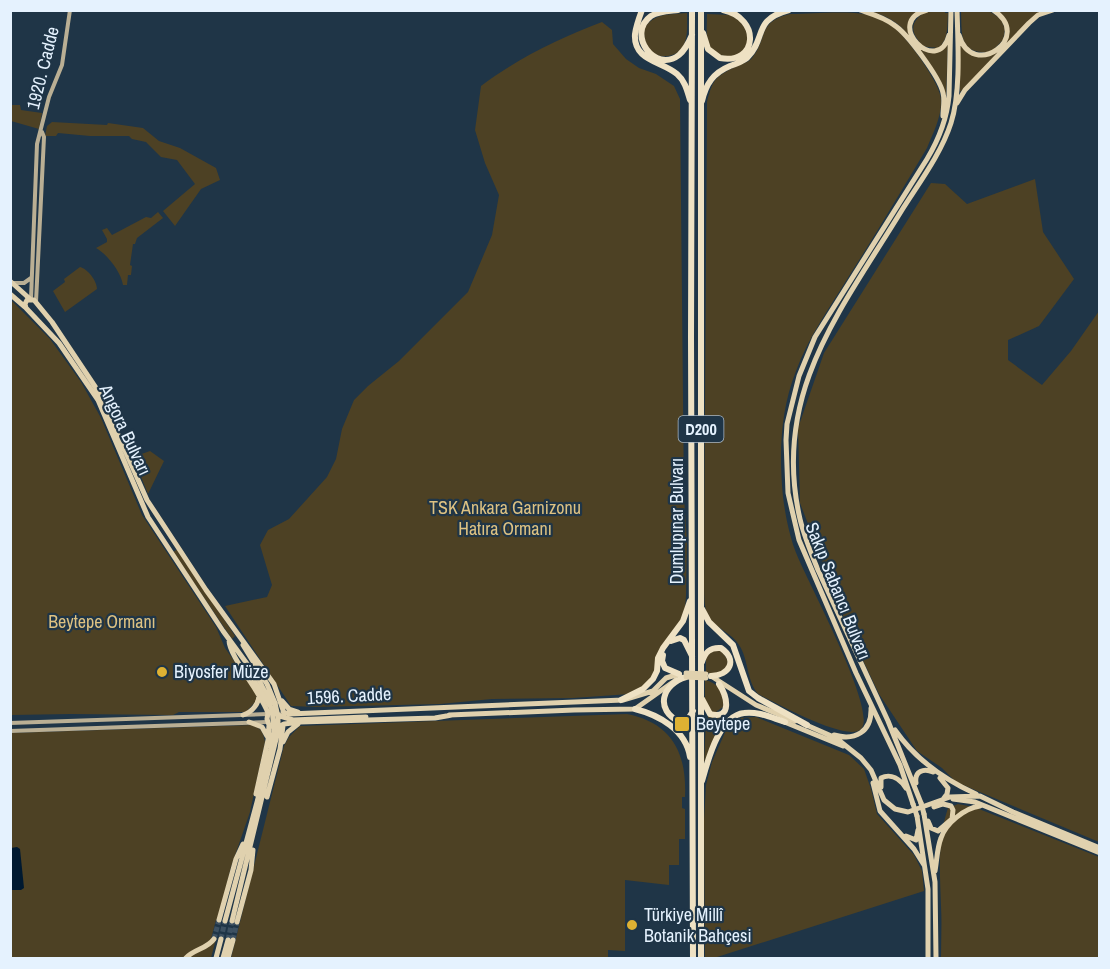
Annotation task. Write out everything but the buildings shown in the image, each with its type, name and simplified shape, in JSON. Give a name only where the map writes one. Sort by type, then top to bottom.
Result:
[{"type":"highway","points":[[642,10],[635,34],[639,51],[647,59],[680,77],[696,111]]},
{"type":"highway","points":[[678,10],[656,13],[646,20],[641,31],[645,49],[658,58],[670,59],[680,54],[692,35]]},
{"type":"highway","name":"Dumlupınar Bulvarı","points":[[692,10],[696,111],[701,958]]},
{"type":"highway","name":"Dumlupınar Bulvarı","points":[[691,958],[689,893],[692,880],[693,774],[692,586],[696,111],[701,10]]},
{"type":"highway","points":[[700,24],[706,44],[715,56],[730,59],[741,55],[750,40],[749,28],[741,17],[723,10]]},
{"type":"highway","points":[[696,111],[710,80],[721,70],[749,56],[765,23],[775,15],[789,10]]},
{"type":"highway","points":[[621,700],[643,689],[653,680],[663,648],[686,615],[692,586]]},
{"type":"highway","points":[[700,605],[709,622],[733,645],[749,691],[807,725]]},
{"type":"highway","points":[[684,675],[668,670],[662,661],[664,650],[672,640],[680,638],[684,640],[693,660]]},
{"type":"highway","points":[[700,669],[708,650],[714,648],[724,650],[730,658],[728,668],[720,675],[708,676]]},
{"type":"highway","points":[[684,675],[668,687],[665,693],[665,708],[680,722],[688,719],[693,711]]},
{"type":"highway","points":[[700,694],[707,712],[714,715],[719,714],[727,702],[719,684]]},
{"type":"highway","points":[[634,709],[660,719],[677,732],[688,749],[693,774]]},
{"type":"highway","points":[[700,787],[720,733],[733,717],[755,713],[785,722]]},
{"type":"main road","name":"1920. Cadde","points":[[33,301],[39,181],[37,144],[42,132],[49,97],[63,60],[70,10]]},
{"type":"main road","points":[[860,10],[879,16],[900,29],[929,67],[943,92],[942,127]]},
{"type":"main road","points":[[927,10],[916,15],[910,28],[919,47],[931,50],[944,46],[951,24]]},
{"type":"main road","name":"Sakıp Sabancı Bulvarı","points":[[928,958],[927,872],[921,810],[913,804],[900,765],[809,565],[796,529],[788,493],[787,424],[799,376],[816,337],[927,159],[942,127],[949,96],[951,10]]},
{"type":"main road","name":"Sakıp Sabancı Bulvarı","points":[[936,958],[934,879],[921,810],[888,721],[818,570],[804,531],[796,494],[794,468],[795,423],[807,377],[824,338],[945,140],[957,88],[957,10]]},
{"type":"main road","points":[[958,30],[963,44],[971,52],[980,55],[995,52],[1004,44],[1007,33],[1002,18],[993,10]]},
{"type":"main road","points":[[953,113],[966,90],[1029,23],[1038,15],[1053,10]]},
{"type":"main road","name":"1920. Cadde","points":[[33,301],[31,277],[35,251]]},
{"type":"main road","points":[[12,282],[24,283],[31,277]]},
{"type":"main road","name":"Angora Bulvarı","points":[[12,282],[52,322],[106,404],[147,500],[240,638],[267,684],[282,722]]},
{"type":"main road","name":"Angora Bulvarı","points":[[10,294],[58,342],[100,404],[142,504],[164,543],[274,702]]},
{"type":"main road","points":[[33,301],[33,310],[26,308],[25,302],[33,301]]},
{"type":"main road","points":[[164,543],[173,537]]},
{"type":"main road","points":[[170,551],[178,545]]},
{"type":"main road","name":"Angora Bulvarı","points":[[229,639],[230,650],[259,693],[274,702]]},
{"type":"main road","name":"Angora Bulvarı","points":[[229,639],[231,647],[282,722]]},
{"type":"main road","points":[[641,706],[634,697],[630,703],[634,709],[641,706],[669,683],[684,675],[708,676],[756,705],[841,741],[865,762],[873,773],[886,803],[894,809],[902,812],[921,810],[958,799],[975,802],[1100,853]]},
{"type":"main road","name":"1596. Cadde","points":[[10,731],[249,722],[269,724],[276,728],[282,722],[312,712],[621,700],[653,691],[666,678],[684,675]]},
{"type":"main road","points":[[708,676],[754,707],[846,748],[866,766],[883,804],[895,812],[908,814],[921,810],[943,804],[953,810],[952,819],[942,829],[936,831],[931,828],[921,810]]},
{"type":"main road","points":[[243,715],[256,705],[259,693]]},
{"type":"main road","points":[[274,702],[285,705],[292,711],[312,712]]},
{"type":"main road","points":[[256,818],[270,788],[280,749],[282,722],[274,702]]},
{"type":"main road","name":"Angora Bulvarı","points":[[268,714],[274,702]]},
{"type":"main road","points":[[820,731],[847,737],[858,735],[866,729],[870,722],[871,704]]},
{"type":"main road","name":"1596. Cadde","points":[[10,723],[268,714],[275,709],[282,722]]},
{"type":"main road","name":"1596. Cadde","points":[[282,722],[634,709]]},
{"type":"main road","points":[[321,712],[316,717],[322,722]]},
{"type":"main road","points":[[256,818],[258,781],[268,740],[268,714]]},
{"type":"main road","points":[[217,715],[223,720],[218,724],[213,719],[217,715]]},
{"type":"main road","name":"1596. Cadde","points":[[282,722],[435,718],[452,715]]},
{"type":"main road","points":[[888,721],[909,749],[926,765],[952,782],[1013,812],[1100,848]]},
{"type":"main road","points":[[249,722],[262,727],[268,740]]},
{"type":"main road","points":[[235,921],[271,750],[282,722]]},
{"type":"main road","points":[[280,749],[288,732],[300,722]]},
{"type":"main road","points":[[895,812],[890,815],[891,819],[908,837],[914,840],[918,836],[921,810],[916,779],[919,772],[931,771],[945,782],[948,788],[946,796],[921,810]]},
{"type":"main road","points":[[886,803],[880,782],[884,777],[901,781],[911,796]]},
{"type":"main road","points":[[873,782],[880,811],[914,849],[927,872]]},
{"type":"main road","points":[[921,810],[950,796],[980,796]]},
{"type":"main road","points":[[934,879],[938,846],[943,833],[969,808],[988,807]]},
{"type":"main road","points":[[222,921],[236,859],[251,838]]},
{"type":"main road","points":[[186,958],[217,939],[216,958]]},
{"type":"main road","points":[[223,958],[230,940],[228,958]]},
{"type":"green space","points":[[869,11],[920,11],[917,12],[910,33],[928,51],[948,41],[946,99],[935,72],[908,34],[891,19]]},
{"type":"green space","points":[[926,11],[948,13],[947,34],[942,44],[938,46],[923,46],[914,32],[914,24]]},
{"type":"green space","points":[[961,11],[989,11],[1001,19],[1005,29],[1003,40],[991,52],[981,52],[968,47],[962,36]]},
{"type":"green space","points":[[998,11],[1044,11],[960,92],[960,44],[964,49],[984,56],[1007,40],[1003,16]]},
{"type":"green space","points":[[840,12],[873,16],[887,23],[897,30],[924,63],[936,84],[941,100],[939,118],[927,148],[820,323],[801,359],[791,386],[784,417],[781,465],[783,497],[791,537],[860,698],[864,717],[861,729],[853,732],[842,731],[811,720],[758,694],[751,682],[739,645],[711,620],[705,605],[707,102],[711,87],[717,78],[751,59],[772,21],[790,14]]},
{"type":"green space","points":[[687,13],[687,35],[682,48],[668,56],[651,52],[646,45],[644,28],[663,15]]},
{"type":"green space","points":[[707,14],[730,15],[746,24],[748,43],[742,53],[724,56],[710,47],[707,39]]},
{"type":"green space","name":"TSK Ankara Garnizonu Hatıra Ormanı","points":[[602,22],[612,30],[613,44],[626,59],[674,86],[680,99],[684,498],[687,541],[684,620],[664,644],[657,667],[648,684],[630,694],[573,698],[492,699],[440,704],[291,706],[225,606],[267,597],[272,585],[260,545],[268,530],[289,519],[327,477],[336,459],[342,429],[354,400],[399,361],[468,292],[492,235],[499,195],[485,163],[475,130],[481,86],[539,50]]},
{"type":"green space","points":[[11,105],[20,105],[21,110],[42,113],[39,129],[11,121]]},
{"type":"green space","points":[[52,122],[107,125],[108,123],[143,128],[159,141],[180,148],[216,168],[220,180],[201,189],[175,226],[163,211],[195,184],[177,160],[161,157],[146,142],[132,139],[129,136],[58,133],[56,136],[45,136],[47,126]]},
{"type":"green space","points":[[1035,179],[1043,232],[1074,279],[1039,326],[1008,340],[1008,360],[1042,385],[1071,351],[1099,311],[1099,842],[956,782],[942,768],[917,751],[879,694],[849,631],[800,503],[798,428],[824,353],[931,183],[945,184],[967,204]]},
{"type":"green space","points":[[158,212],[163,218],[137,238],[133,244],[131,275],[128,275],[127,285],[123,285],[113,264],[96,248],[107,242],[102,230],[107,228],[112,235],[146,217],[151,218]]},
{"type":"green space","points":[[80,267],[92,276],[97,289],[65,312],[53,291]]},
{"type":"green space","name":"Beytepe Ormanı","points":[[10,299],[50,339],[81,382],[101,418],[142,515],[216,627],[225,648],[257,694],[256,701],[246,712],[179,712],[173,715],[11,715]]},
{"type":"green space","points":[[150,451],[164,461],[148,494],[133,457]]},
{"type":"green space","points":[[178,549],[235,636],[232,639],[173,552]]},
{"type":"green space","points":[[721,650],[728,660],[727,667],[718,674],[706,673],[706,657],[710,651]]},
{"type":"green space","points":[[705,680],[717,686],[723,697],[723,707],[716,712],[710,712],[705,705]]},
{"type":"green space","points":[[627,714],[655,725],[674,742],[683,767],[685,781],[682,808],[685,809],[685,839],[679,839],[679,865],[669,865],[669,885],[625,880],[625,951],[608,950],[608,958],[231,958],[284,746],[300,726]]},
{"type":"green space","points":[[724,715],[704,763],[708,716]]},
{"type":"green space","points":[[756,717],[849,755],[864,769],[877,814],[914,855],[922,871],[924,891],[714,958],[705,958],[706,785],[712,762],[727,728],[738,718]]},
{"type":"green space","points":[[252,725],[262,731],[265,742],[250,812],[231,867],[211,939],[216,939],[211,958],[11,958],[10,733]]},
{"type":"green space","points":[[958,804],[974,807],[1099,857],[1099,958],[941,958],[942,832],[948,808]]},
{"type":"water","points":[[11,848],[20,849],[24,888],[11,890]]},
{"type":"tunnel","points":[[214,939],[219,920]]},
{"type":"tunnel","points":[[221,939],[225,921]]},
{"type":"tunnel","points":[[228,940],[232,921]]},
{"type":"tunnel","points":[[233,940],[237,922]]},
{"type":"place","name":"Biyosfer Müze","points":[[162,672]]},
{"type":"place","name":"Beytepe","points":[[682,724]]},
{"type":"place","name":"Türkiye Millî Botanik Bahçesi","points":[[632,925]]}]
